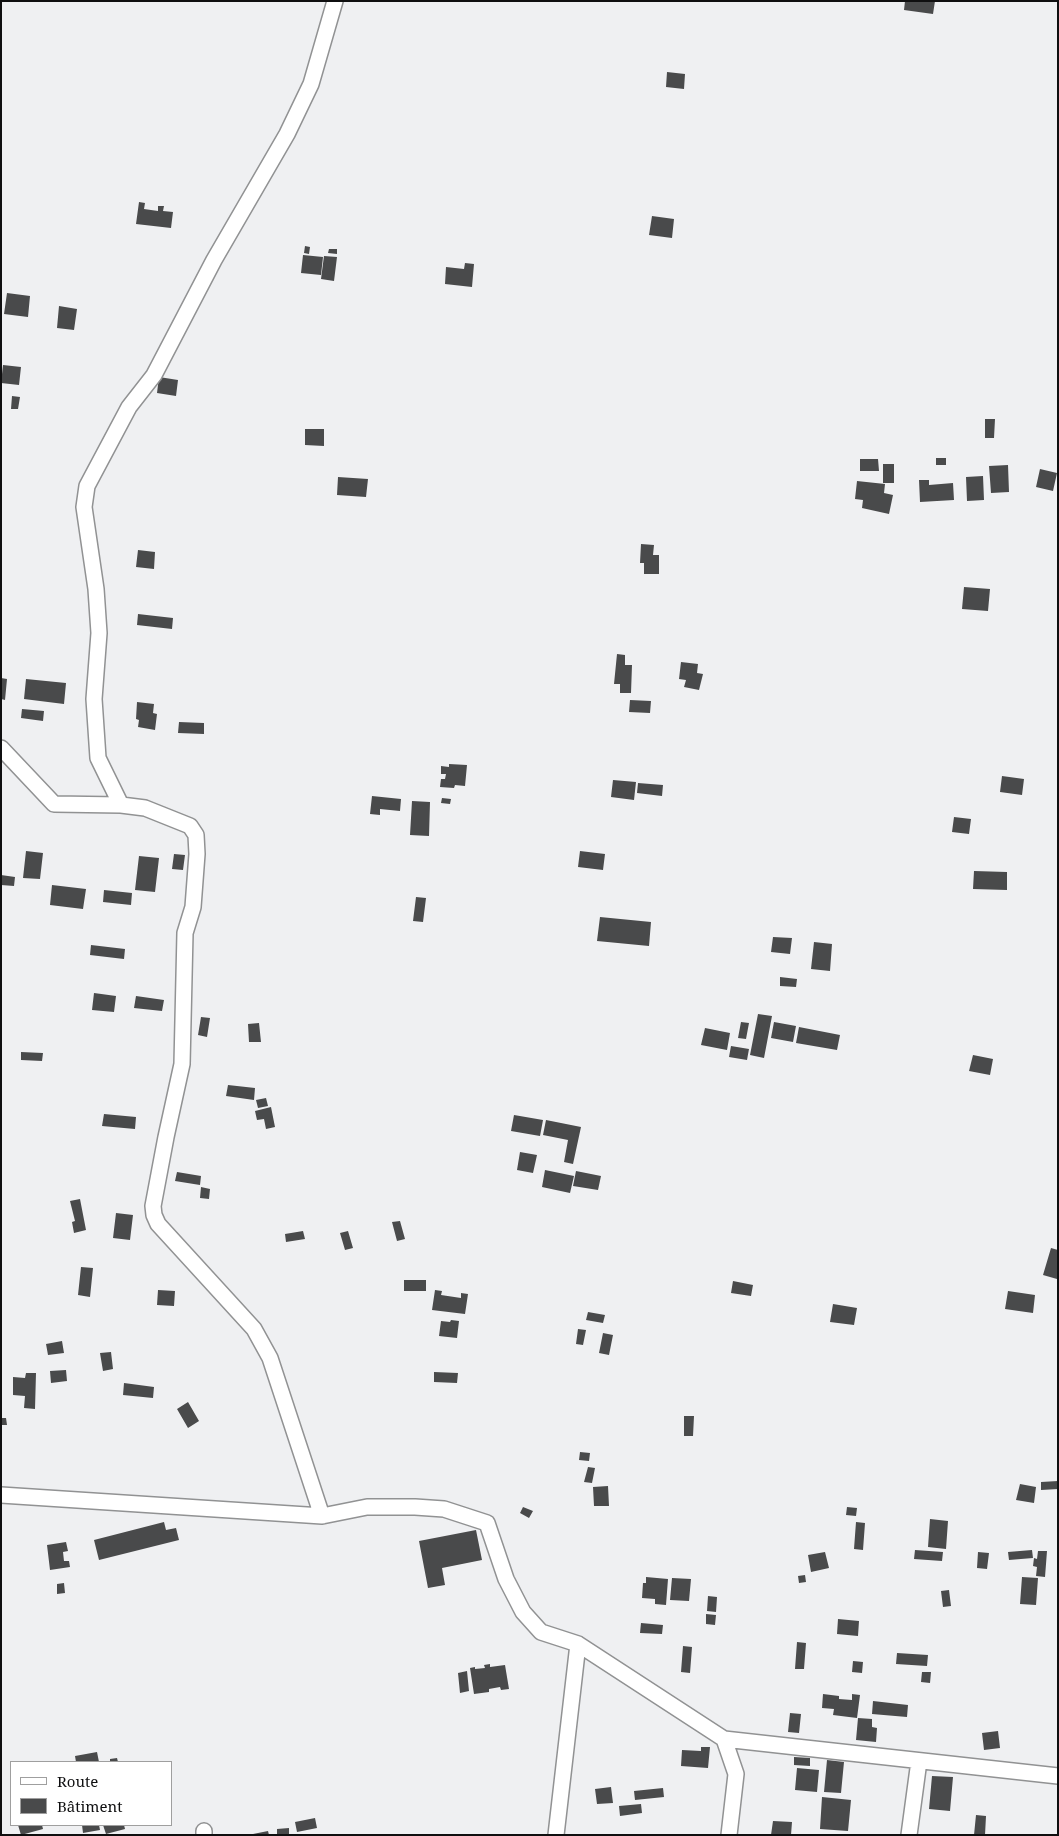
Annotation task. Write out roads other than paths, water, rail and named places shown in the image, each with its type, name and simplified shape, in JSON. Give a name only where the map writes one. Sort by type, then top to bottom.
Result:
[{"type":"street","points":[[120,805],[98,758],[94,700],[100,634],[96,589],[84,507],[87,486],[129,407],[154,375],[214,260],[287,134],[311,84],[335,1]]},
{"type":"street","points":[[1,748],[54,804],[120,805],[145,808],[190,826],[196,835],[197,854],[193,907],[185,933],[182,1064],[153,1206],[154,1215],[158,1224],[254,1329],[258,1336],[270,1358],[322,1516]]},
{"type":"street","points":[[1,1495],[322,1516],[367,1507],[444,1509],[487,1523],[506,1579],[523,1612],[541,1632],[578,1644],[724,1739],[1058,1776]]},
{"type":"street","points":[[556,1835],[578,1644]]},
{"type":"street","points":[[724,1739],[736,1774],[729,1835]]},
{"type":"street","points":[[909,1835],[919,1761]]}]
